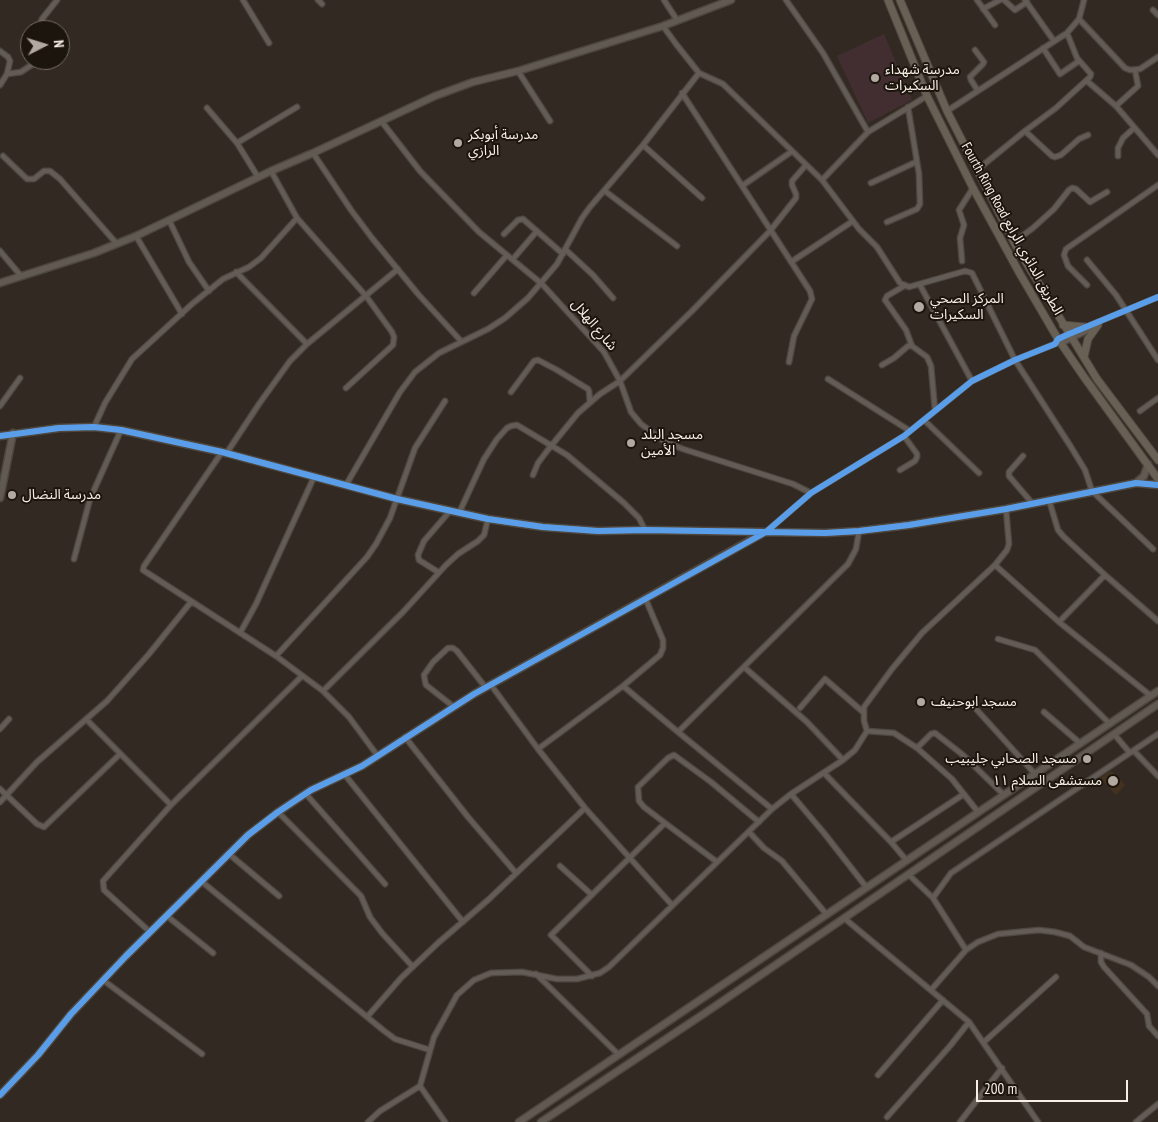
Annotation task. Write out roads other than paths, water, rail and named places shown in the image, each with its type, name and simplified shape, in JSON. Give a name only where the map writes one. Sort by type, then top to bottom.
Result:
[{"type":"main road","points":[[0,283],[94,253],[136,236],[258,177],[382,122],[409,107],[435,96],[473,82],[518,71],[663,26],[732,0]]},
{"type":"main road","name":"Fourth Ring Road الطريق الدائري الرابع","points":[[888,0],[927,96],[973,188],[1058,342],[1158,479]]},
{"type":"main road","name":"Fourth Ring Road الطريق الدائري الرابع","points":[[900,0],[947,111],[1014,242],[1097,379],[1158,460]]},
{"type":"main road","points":[[1064,325],[1086,327]]},
{"type":"main road","points":[[1084,358],[1088,339],[1098,325]]},
{"type":"main road","points":[[0,436],[58,428],[94,427],[122,430],[224,453],[397,499],[458,513],[543,527],[598,531],[859,531],[1006,510],[1136,483],[1158,485]]},
{"type":"main road","points":[[0,498],[13,433]]},
{"type":"main road","points":[[1136,483],[1144,476],[1148,464]]},
{"type":"main road","points":[[0,1095],[38,1055],[71,1014],[150,932],[248,836],[278,812],[306,794],[345,775],[488,686],[766,532]]},
{"type":"main road","points":[[519,1122],[1158,691]]},
{"type":"main road","points":[[542,1122],[708,1012],[1158,704]]},
{"type":"main road","points":[[555,1099],[561,1108]]},
{"type":"street","points":[[42,20],[57,0]]},
{"type":"street","points":[[243,0],[269,43]]},
{"type":"street","points":[[664,0],[677,20]]},
{"type":"street","points":[[786,0],[823,53],[868,132]]},
{"type":"street","points":[[977,0],[995,24]]},
{"type":"street","points":[[983,9],[1000,0]]},
{"type":"street","points":[[1004,0],[1015,10],[1026,1],[1054,41]]},
{"type":"street","points":[[947,111],[1067,33],[1079,20],[1083,0]]},
{"type":"street","points":[[1153,10],[1158,15]]},
{"type":"street","points":[[1079,20],[1125,68],[1140,70],[1158,57]]},
{"type":"street","points":[[663,26],[699,73],[724,84],[791,152],[822,180],[853,221],[877,247],[900,283],[910,287],[965,271],[972,273],[1015,360],[1071,446],[1085,470],[1092,491],[1153,549]]},
{"type":"street","points":[[976,170],[1056,108],[1087,81],[1091,74],[1073,50],[1067,33]]},
{"type":"street","points":[[1043,48],[1060,74],[1079,60]]},
{"type":"street","points":[[0,50],[10,61],[7,74],[0,84]]},
{"type":"street","points":[[975,50],[984,62],[970,77],[978,91]]},
{"type":"street","points":[[7,74],[23,70]]},
{"type":"street","points":[[1116,106],[1138,86],[1135,70]]},
{"type":"street","points":[[518,71],[550,122]]},
{"type":"street","points":[[346,485],[400,392],[415,372],[438,353],[488,329],[506,318],[542,284],[565,252],[582,218],[699,73]]},
{"type":"street","points":[[1087,81],[1116,106],[1158,155]]},
{"type":"street","points":[[682,93],[810,291],[812,299],[794,336],[789,362]]},
{"type":"street","points":[[822,180],[868,132],[927,96]]},
{"type":"street","points":[[237,144],[297,107]]},
{"type":"street","points":[[887,222],[919,207],[920,202],[919,174],[908,107]]},
{"type":"street","points":[[207,108],[237,144],[258,177]]},
{"type":"street","name":"شارع الهلال","points":[[382,122],[420,171],[479,232],[542,284],[604,352],[620,381],[627,404],[641,424],[665,442],[683,450],[793,484],[811,493]]},
{"type":"street","points":[[1118,156],[1118,148],[1123,138],[1134,128]]},
{"type":"street","points":[[1025,131],[1055,157],[1061,155],[1079,139],[1088,135]]},
{"type":"street","points":[[642,146],[702,198]]},
{"type":"street","points":[[742,186],[791,152]]},
{"type":"street","points":[[313,153],[351,210],[398,269],[461,341]]},
{"type":"street","points":[[3,156],[27,179],[34,179],[44,171],[50,171],[60,179],[117,244]]},
{"type":"street","points":[[871,183],[916,162]]},
{"type":"street","points":[[533,475],[538,463],[578,413],[620,381],[692,311],[770,230],[796,198],[792,180],[806,165]]},
{"type":"street","points":[[271,171],[297,218],[366,296],[392,332],[394,341],[392,345],[346,388]]},
{"type":"street","points":[[1087,285],[1068,266],[1064,255],[1066,249],[1158,185]]},
{"type":"street","points":[[962,261],[960,238],[964,225],[960,210],[973,188]]},
{"type":"street","points":[[1014,242],[1054,209],[1068,190],[1076,189],[1090,202],[1107,192]]},
{"type":"street","points":[[605,190],[677,246]]},
{"type":"street","points":[[94,427],[105,403],[132,359],[223,279],[249,267],[261,258],[297,218]]},
{"type":"street","points":[[504,234],[518,220],[523,218],[593,274],[613,298]]},
{"type":"street","points":[[169,220],[189,262],[209,291]]},
{"type":"street","points":[[791,262],[853,221]]},
{"type":"street","points":[[513,259],[537,231]]},
{"type":"street","points":[[136,236],[182,314]]},
{"type":"street","points":[[0,251],[21,276]]},
{"type":"street","points":[[474,293],[507,255]]},
{"type":"street","points":[[1087,260],[1116,296],[1158,360]]},
{"type":"street","points":[[377,755],[349,717],[323,691],[276,656],[145,572],[143,568],[290,361],[307,344],[398,269]]},
{"type":"street","points":[[236,272],[307,344]]},
{"type":"street","points":[[920,285],[972,382]]},
{"type":"street","points":[[904,286],[887,296],[885,300],[906,330],[912,346],[929,360],[935,410]]},
{"type":"street","points":[[1071,336],[1086,327],[1157,298]]},
{"type":"street","points":[[766,532],[811,493],[904,436],[972,382],[1015,360],[1098,325],[1106,319]]},
{"type":"street","points":[[882,365],[894,358],[905,347],[912,346]]},
{"type":"street","points":[[511,392],[534,361],[538,360],[588,389],[590,402]]},
{"type":"street","points":[[0,406],[20,378]]},
{"type":"street","points":[[828,379],[910,431]]},
{"type":"street","points":[[1140,411],[1158,398]]},
{"type":"street","points":[[276,656],[367,557],[383,534],[415,448],[422,434],[445,401]]},
{"type":"street","points":[[924,420],[979,473]]},
{"type":"street","points":[[458,513],[484,458],[497,439],[511,426],[517,425],[567,455],[624,503],[639,518],[645,530]]},
{"type":"street","points":[[74,559],[90,499],[122,430]]},
{"type":"street","points":[[900,470],[915,461],[917,457],[904,436]]},
{"type":"street","points":[[1023,456],[1009,472],[1009,476],[1033,504]]},
{"type":"street","points":[[240,633],[256,604],[314,477]]},
{"type":"street","points":[[1049,500],[1058,530],[1064,537],[1158,621]]},
{"type":"street","points":[[368,1122],[380,1111],[420,1086],[434,1037],[457,995],[474,980],[491,973],[505,972],[522,972],[557,978],[577,979],[592,976],[609,967],[772,809],[855,750],[868,731],[863,712],[864,706],[892,669],[922,633],[995,565],[1007,550],[1006,510]]},
{"type":"street","points":[[438,572],[419,560],[418,555],[424,541],[450,511]]},
{"type":"street","points":[[323,691],[403,612],[438,572],[458,554],[478,542],[484,535],[488,519]]},
{"type":"street","points":[[678,732],[848,564],[856,549],[859,531]]},
{"type":"street","points":[[995,565],[1059,622],[1150,696]]},
{"type":"street","points":[[1059,622],[1106,575]]},
{"type":"street","points":[[538,749],[660,655],[663,648],[663,640],[646,600]]},
{"type":"street","points":[[0,802],[37,762],[107,700],[191,602]]},
{"type":"street","points":[[998,639],[1036,650],[1110,724]]},
{"type":"street","points":[[454,707],[426,685],[424,675],[433,662],[448,648],[453,648],[457,651],[488,686],[585,808],[672,906]]},
{"type":"street","points":[[744,667],[807,722],[843,760]]},
{"type":"street","points":[[150,932],[104,890],[103,881],[171,805],[302,676]]},
{"type":"street","points":[[800,708],[825,679],[863,712]]},
{"type":"street","points":[[622,686],[772,809]]},
{"type":"street","points":[[977,710],[1035,774]]},
{"type":"street","points":[[1044,712],[1081,744]]},
{"type":"street","points":[[0,729],[9,719]]},
{"type":"street","points":[[86,719],[171,805]]},
{"type":"street","points":[[868,731],[894,733],[916,748],[952,779],[978,812]]},
{"type":"street","points":[[916,748],[930,734],[935,733],[962,755],[1004,795]]},
{"type":"street","points":[[1114,734],[1158,776]]},
{"type":"street","points":[[933,898],[951,874],[1158,734]]},
{"type":"street","points":[[405,737],[468,817],[516,873]]},
{"type":"street","points":[[0,790],[37,824],[45,827],[120,754]]},
{"type":"street","points":[[717,862],[644,807],[639,801],[638,787],[668,758],[674,755],[711,782],[759,822]]},
{"type":"street","points":[[824,773],[891,842],[906,861]]},
{"type":"street","points":[[345,775],[463,922]]},
{"type":"street","points":[[306,794],[386,884]]},
{"type":"street","points":[[791,794],[824,832],[866,888]]},
{"type":"street","points":[[891,842],[964,794]]},
{"type":"street","points":[[367,1016],[438,943],[585,808]]},
{"type":"street","points":[[278,812],[361,896],[370,917],[413,967]]},
{"type":"street","points":[[592,976],[551,935],[665,823]]},
{"type":"street","points":[[749,832],[764,848],[782,861],[827,915]]},
{"type":"street","points":[[229,854],[279,896]]},
{"type":"street","points":[[560,866],[592,894]]},
{"type":"street","points":[[908,874],[933,898],[966,950]]},
{"type":"street","points":[[201,881],[395,1039],[430,1050]]},
{"type":"street","points":[[167,916],[213,953]]},
{"type":"street","points":[[844,918],[969,1022],[1038,1122]]},
{"type":"street","points":[[931,990],[966,950],[978,942],[998,934],[1039,930],[1070,936],[1084,947],[1131,965],[1149,977],[1158,986]]},
{"type":"street","points":[[1101,953],[1104,967],[1147,1014],[1149,1026],[1158,1036]]},
{"type":"street","points":[[536,974],[620,1055]]},
{"type":"street","points":[[984,1042],[1056,977]]},
{"type":"street","points":[[103,980],[202,1054]]},
{"type":"street","points":[[878,1075],[943,1000]]},
{"type":"street","points":[[887,1117],[969,1022]]},
{"type":"street","points":[[960,1122],[1002,1068]]},
{"type":"street","points":[[420,1086],[445,1122]]},
{"type":"street","points":[[1136,1122],[1158,1104]]},
{"type":"place","name":"مدرسة شهداء السكيرات","points":[[875,78]]},
{"type":"place","name":"مدرسة أبوبكر الرازي","points":[[458,143]]},
{"type":"place","name":"المركز الصحي السكيرات","points":[[919,307]]},
{"type":"place","name":"مسجد البلد الأمين","points":[[631,443]]},
{"type":"place","name":"مدرسة النضال","points":[[12,495]]},
{"type":"place","name":"مسجد ابوحنيف","points":[[921,702]]},
{"type":"place","name":"مسجد الصحابي جليبيب","points":[[1087,759]]},
{"type":"place","name":"مستشفى السلام ١١","points":[[1113,781]]}]
